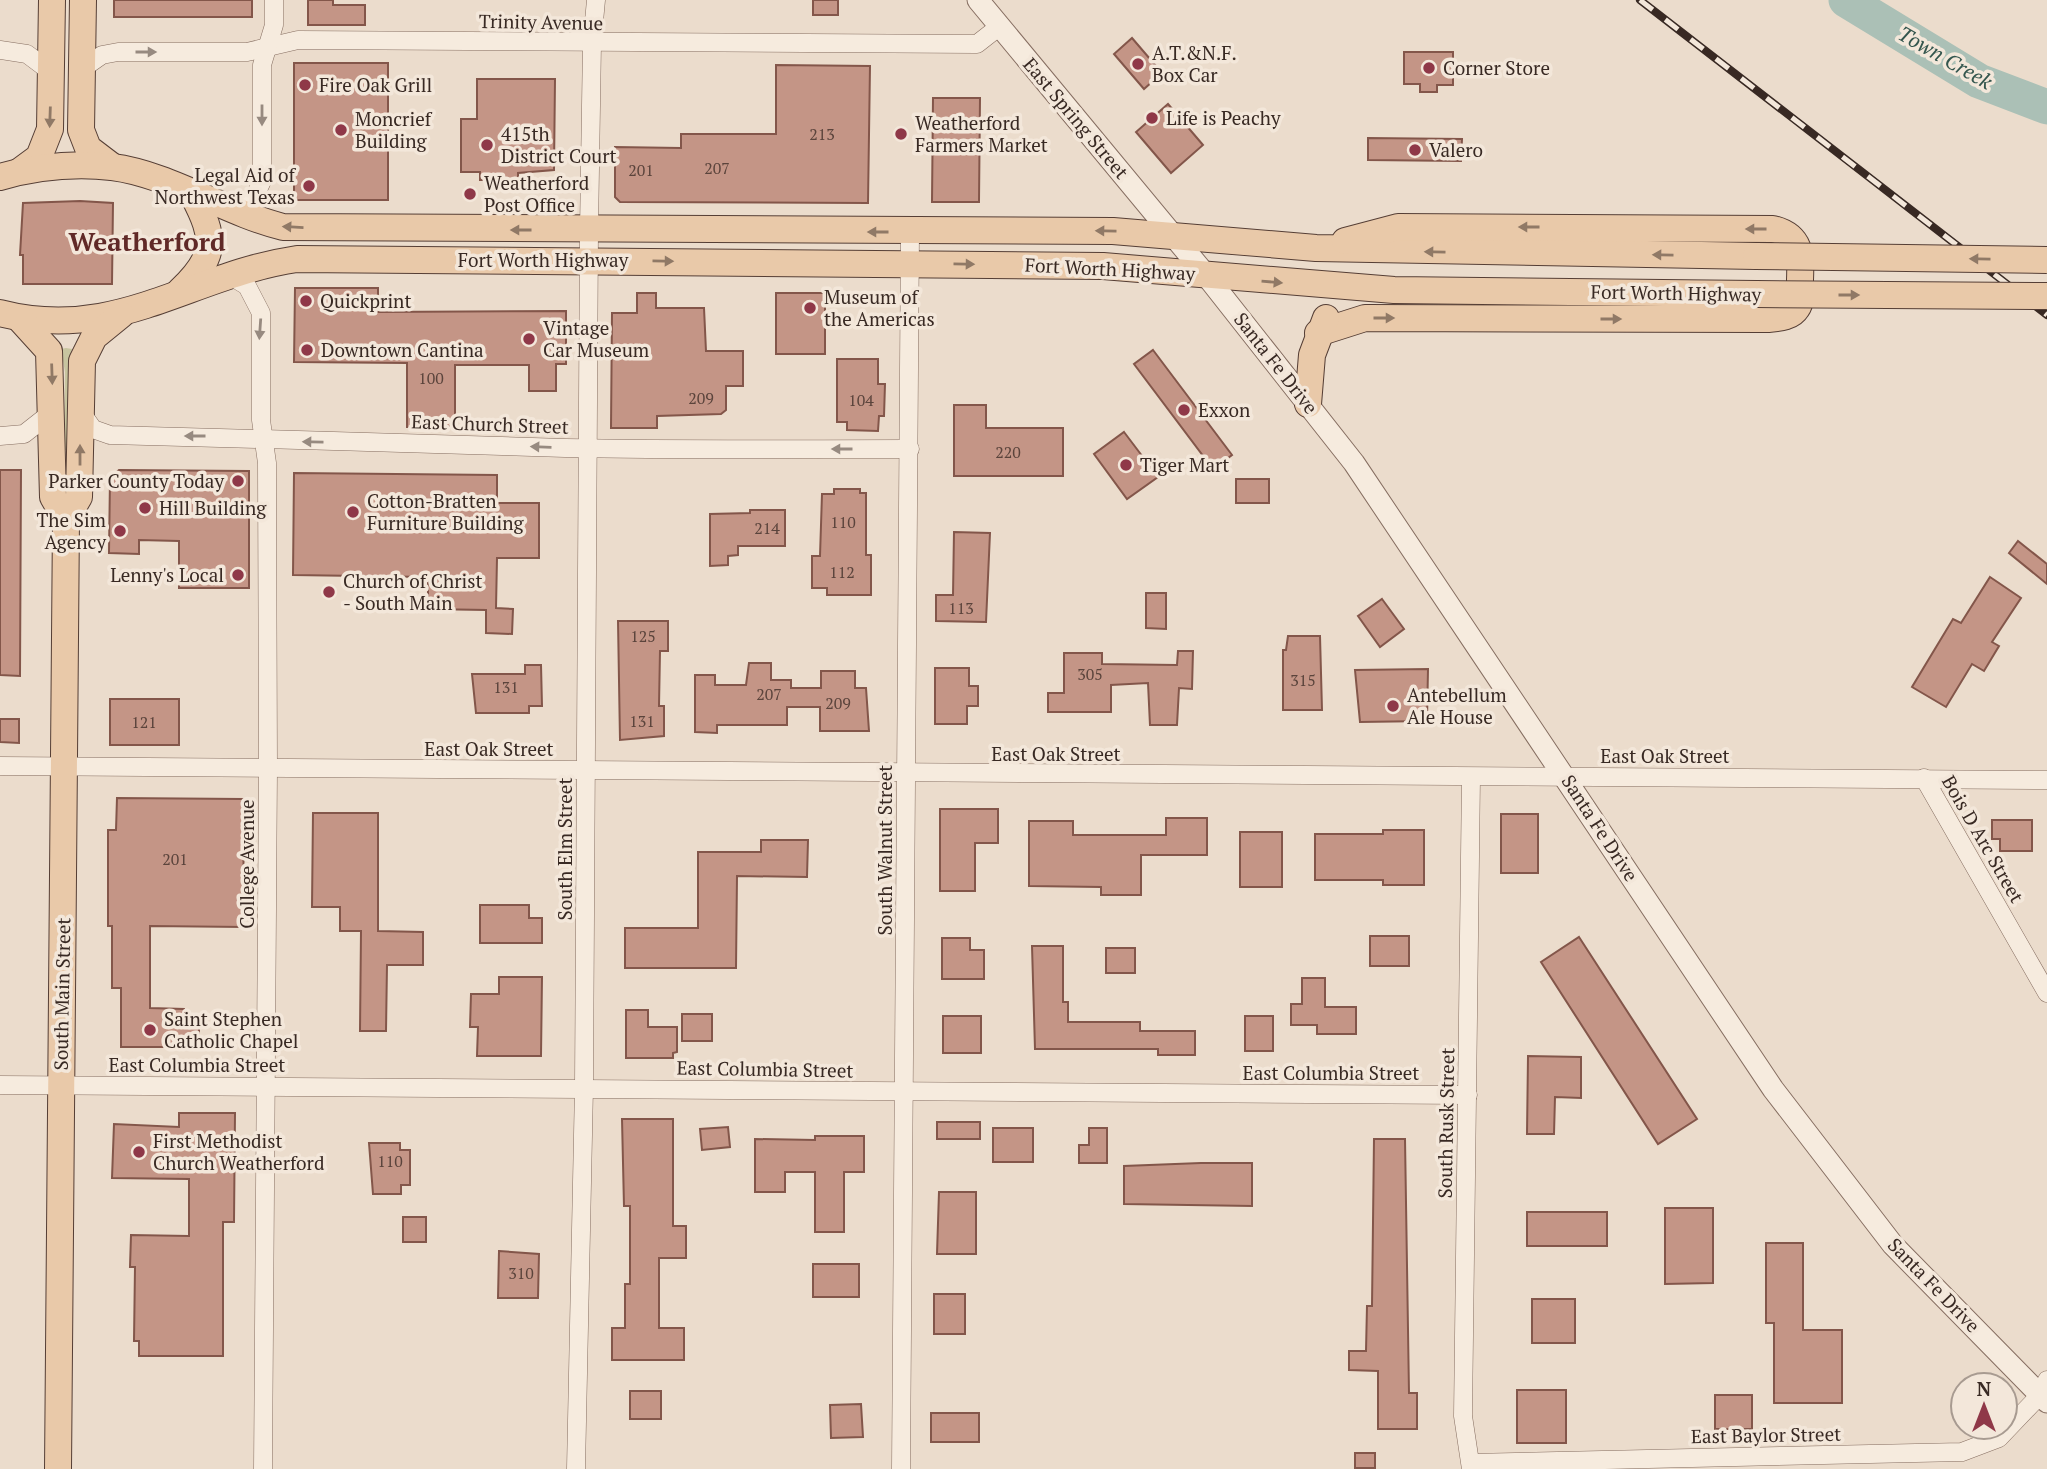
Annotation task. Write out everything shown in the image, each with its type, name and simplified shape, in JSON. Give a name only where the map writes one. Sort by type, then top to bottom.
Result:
[{"type":"main road","points":[[10,174],[39,157],[50,129],[52,0]]},
{"type":"main road","points":[[83,0],[81,130],[88,148],[113,167]]},
{"type":"main road","points":[[10,174],[66,166],[113,167]]},
{"type":"main road","name":"Fort Worth Highway","points":[[113,167],[157,179],[235,212],[283,227],[1113,231],[1316,248],[2047,260]]},
{"type":"main road","points":[[177,294],[200,272],[208,247],[209,225],[193,195]]},
{"type":"main road","points":[[1316,248],[1398,227],[1773,229],[1787,233],[1801,255],[1800,297],[1797,309],[1785,317],[1365,318],[1318,333]]},
{"type":"main road","name":"Fort Worth Highway","points":[[121,314],[229,275],[298,259],[1103,266],[1394,290],[2047,296]]},
{"type":"main road","points":[[1308,404],[1312,355],[1323,321],[1336,310],[1394,290]]},
{"type":"main road","points":[[9,315],[66,321],[121,314]]},
{"type":"main road","name":"South Main Street","points":[[66,519],[79,497],[82,361],[94,337],[121,314]]},
{"type":"main road","name":"South Main Street","points":[[9,315],[49,351],[53,496],[66,519],[58,1469]]},
{"type":"street","points":[[235,212],[255,196],[262,181],[262,65],[274,24],[274,0]]},
{"type":"street","name":"South Elm Street","points":[[576,1469],[584,1087],[589,230],[592,43],[596,0]]},
{"type":"street","name":"East Spring Street","points":[[978,0],[1174,236]]},
{"type":"street","name":"Trinity Avenue","points":[[82,69],[102,55],[118,52],[247,52],[298,40],[977,44],[1000,26]]},
{"type":"street","points":[[0,50],[27,54],[51,72]]},
{"type":"street","name":"South Walnut Street","points":[[901,1469],[906,1093],[910,232]]},
{"type":"street","name":"Santa Fe Drive","points":[[1174,236],[1354,463],[1773,1089],[1819,1151],[1893,1245],[2045,1392]]},
{"type":"street","name":"College Avenue","points":[[229,275],[247,286],[261,313],[260,387],[267,463],[268,769],[262,1469]]},
{"type":"street","name":"East Church Street","points":[[80,411],[93,429],[110,435],[237,436],[263,440],[589,448],[910,449]]},
{"type":"street","points":[[0,436],[24,434],[39,425],[52,412]]},
{"type":"street","name":"East Oak Street","points":[[0,766],[2047,780]]},
{"type":"street","name":"South Rusk Street","points":[[1471,777],[1463,1416],[1471,1466]]},
{"type":"street","name":"Bois D Arc Street","points":[[1924,778],[2047,993]]},
{"type":"street","name":"East Columbia Street","points":[[0,1085],[1468,1095]]},
{"type":"street","name":"East Baylor Street","points":[[1471,1466],[1962,1452],[1999,1438],[2045,1392]]},
{"type":"shaded area","points":[[61,349],[72,349],[69,365],[68,450],[64,450],[65,372]]},
{"type":"building","points":[[114,0],[252,0],[252,17],[114,17]]},
{"type":"building","points":[[308,0],[333,0],[333,5],[365,5],[365,25],[308,25]]},
{"type":"building","points":[[813,0],[838,0],[838,15],[813,15]]},
{"type":"building","points":[[1132,38],[1162,73],[1144,89],[1114,54]]},
{"type":"building","name":"Corner Store","points":[[1404,52],[1453,52],[1453,85],[1437,85],[1437,92],[1420,92],[1420,84],[1404,84]]},
{"type":"building","points":[[294,63],[388,63],[388,200],[294,200]]},
{"type":"building","points":[[776,65],[870,66],[868,203],[620,202],[615,197],[615,147],[681,148],[681,134],[776,134]]},
{"type":"building","points":[[477,79],[555,79],[554,170],[518,173],[518,180],[480,180],[480,172],[461,172],[461,119],[477,119]]},
{"type":"building","points":[[933,98],[980,98],[979,202],[932,202]]},
{"type":"building","points":[[1168,104],[1203,145],[1171,173],[1136,132]]},
{"type":"building","points":[[1368,138],[1462,139],[1461,161],[1368,160]]},
{"type":"building","points":[[23,203],[113,203],[112,284],[23,284],[23,255],[20,255]]},
{"type":"building","points":[[295,288],[378,288],[378,312],[566,311],[566,364],[556,364],[556,391],[529,391],[529,365],[455,365],[455,426],[407,427],[407,363],[294,362]]},
{"type":"building","points":[[637,293],[656,293],[656,308],[704,308],[706,351],[743,351],[743,386],[726,386],[726,410],[721,414],[657,416],[657,428],[611,428],[612,313],[637,313]]},
{"type":"building","points":[[776,293],[825,293],[825,354],[776,354]]},
{"type":"building","points":[[1153,350],[1232,455],[1213,469],[1134,364]]},
{"type":"building","points":[[837,359],[878,359],[878,384],[885,384],[884,416],[879,416],[878,431],[847,430],[847,422],[837,422]]},
{"type":"building","points":[[954,405],[986,405],[986,428],[1063,428],[1063,476],[954,476]]},
{"type":"building","name":"Tiger Mart","points":[[1124,432],[1158,477],[1127,499],[1094,454]]},
{"type":"building","points":[[0,470],[21,470],[20,676],[0,675]]},
{"type":"building","points":[[119,470],[249,471],[249,588],[179,588],[179,541],[139,540],[139,554],[109,553],[110,478]]},
{"type":"building","points":[[294,473],[497,475],[497,503],[539,503],[539,558],[497,558],[496,608],[513,609],[512,634],[486,633],[486,610],[428,609],[428,577],[293,575]]},
{"type":"building","points":[[1236,479],[1269,479],[1269,503],[1236,503]]},
{"type":"building","points":[[834,489],[860,489],[860,493],[866,493],[866,555],[871,555],[871,595],[827,595],[827,588],[812,588],[812,556],[820,556],[822,494],[834,494]]},
{"type":"building","points":[[750,510],[785,510],[785,546],[738,546],[738,555],[728,556],[728,565],[710,566],[710,514],[750,513]]},
{"type":"building","points":[[954,532],[990,533],[986,622],[936,621],[936,595],[953,595]]},
{"type":"building","points":[[2018,541],[2047,564],[2047,584],[2009,553]]},
{"type":"building","points":[[1990,577],[2021,598],[1992,642],[1999,646],[1984,671],[1972,664],[1946,707],[1912,687],[1953,619],[1961,623]]},
{"type":"building","points":[[1146,593],[1166,593],[1166,629],[1146,628]]},
{"type":"building","points":[[1382,599],[1404,629],[1380,647],[1358,616]]},
{"type":"building","points":[[618,621],[668,621],[668,651],[660,651],[659,706],[664,706],[664,736],[620,740]]},
{"type":"building","points":[[1288,636],[1320,636],[1322,710],[1283,710],[1283,650],[1286,650]]},
{"type":"building","points":[[1178,651],[1193,651],[1192,689],[1179,688],[1177,725],[1150,725],[1148,683],[1111,685],[1111,712],[1048,712],[1048,693],[1064,693],[1064,653],[1102,653],[1102,664],[1177,665]]},
{"type":"building","points":[[749,663],[771,663],[771,680],[791,680],[791,688],[821,688],[821,671],[855,671],[855,688],[866,688],[869,731],[820,731],[820,707],[787,707],[787,725],[717,725],[717,733],[695,732],[695,675],[715,675],[715,685],[746,685]]},
{"type":"building","points":[[525,665],[541,665],[542,706],[529,706],[529,713],[476,713],[472,674],[525,674]]},
{"type":"building","points":[[935,668],[969,668],[969,686],[978,686],[978,706],[967,706],[967,724],[935,724]]},
{"type":"building","name":"Antebellum Ale House","points":[[1428,669],[1427,721],[1360,722],[1355,670]]},
{"type":"building","points":[[110,699],[179,699],[179,745],[110,745]]},
{"type":"building","points":[[0,719],[19,719],[19,743],[0,742]]},
{"type":"building","points":[[117,798],[243,799],[244,927],[150,926],[150,1008],[184,1009],[184,1022],[199,1022],[199,1038],[184,1038],[184,1047],[121,1047],[121,988],[112,988],[112,926],[108,926],[108,830],[116,830]]},
{"type":"building","points":[[940,809],[998,809],[998,843],[975,843],[975,891],[940,891]]},
{"type":"building","points":[[313,813],[378,813],[378,931],[423,932],[423,965],[387,965],[386,1031],[360,1031],[361,931],[340,931],[340,907],[312,907]]},
{"type":"building","points":[[1501,814],[1538,814],[1538,873],[1501,873]]},
{"type":"building","points":[[1166,818],[1207,818],[1207,855],[1141,855],[1141,895],[1101,895],[1101,887],[1029,886],[1029,821],[1073,821],[1073,835],[1166,835]]},
{"type":"building","points":[[1992,820],[2032,820],[2032,851],[2000,851],[2000,839],[1992,839]]},
{"type":"building","points":[[1383,830],[1424,830],[1424,885],[1383,885],[1383,880],[1315,880],[1315,834],[1383,834]]},
{"type":"building","points":[[1240,832],[1282,832],[1282,887],[1240,887]]},
{"type":"building","points":[[761,840],[808,840],[807,877],[737,876],[736,968],[625,968],[625,928],[698,928],[698,852],[761,852]]},
{"type":"building","points":[[480,905],[529,905],[529,918],[542,918],[542,943],[480,943]]},
{"type":"building","points":[[1370,936],[1409,936],[1409,966],[1370,966]]},
{"type":"building","points":[[1579,937],[1697,1119],[1658,1144],[1541,962]]},
{"type":"building","points":[[942,938],[970,938],[970,950],[984,950],[984,979],[942,979]]},
{"type":"building","points":[[1032,946],[1063,946],[1063,1002],[1068,1002],[1068,1022],[1140,1022],[1140,1031],[1195,1031],[1195,1055],[1158,1055],[1158,1049],[1035,1049]]},
{"type":"building","points":[[1106,948],[1135,948],[1135,973],[1106,973]]},
{"type":"building","points":[[499,977],[542,977],[541,1056],[477,1056],[478,1027],[470,1027],[471,994],[499,994]]},
{"type":"building","points":[[1302,978],[1325,978],[1325,1007],[1356,1007],[1356,1034],[1317,1034],[1317,1025],[1291,1025],[1291,1004],[1302,1004]]},
{"type":"building","points":[[626,1010],[648,1010],[648,1027],[677,1027],[677,1052],[673,1053],[673,1058],[626,1058]]},
{"type":"building","points":[[682,1014],[712,1014],[712,1041],[682,1041]]},
{"type":"building","points":[[943,1016],[981,1016],[981,1053],[943,1053]]},
{"type":"building","points":[[1245,1016],[1273,1016],[1273,1051],[1245,1051]]},
{"type":"building","points":[[1528,1056],[1581,1057],[1581,1098],[1555,1097],[1554,1134],[1527,1134]]},
{"type":"building","points":[[179,1113],[235,1113],[234,1222],[223,1222],[223,1356],[139,1356],[139,1341],[134,1341],[135,1267],[130,1267],[131,1235],[189,1236],[189,1179],[112,1178],[114,1124],[179,1127]]},
{"type":"building","points":[[622,1119],[673,1119],[673,1226],[686,1226],[686,1258],[659,1258],[659,1328],[684,1328],[684,1360],[612,1360],[612,1328],[625,1328],[625,1284],[630,1284],[630,1206],[624,1206]]},
{"type":"building","points":[[937,1122],[980,1122],[980,1139],[937,1139]]},
{"type":"building","points":[[728,1127],[730,1147],[702,1150],[700,1129]]},
{"type":"building","points":[[993,1128],[1033,1128],[1033,1162],[993,1162]]},
{"type":"building","points":[[1089,1128],[1107,1128],[1107,1163],[1079,1163],[1079,1145],[1089,1145]]},
{"type":"building","points":[[815,1136],[864,1136],[864,1172],[844,1172],[844,1232],[815,1232],[815,1172],[785,1172],[785,1192],[755,1192],[755,1139],[815,1140]]},
{"type":"building","points":[[1374,1139],[1405,1139],[1409,1393],[1417,1393],[1417,1429],[1378,1429],[1378,1371],[1349,1370],[1349,1351],[1366,1351],[1367,1306],[1372,1306]]},
{"type":"building","points":[[369,1143],[400,1143],[400,1150],[410,1150],[410,1185],[401,1185],[401,1194],[373,1194]]},
{"type":"building","points":[[1252,1163],[1252,1206],[1124,1204],[1124,1166]]},
{"type":"building","points":[[939,1192],[976,1192],[976,1254],[937,1254]]},
{"type":"building","points":[[1665,1208],[1713,1208],[1713,1283],[1665,1284]]},
{"type":"building","points":[[1527,1212],[1607,1212],[1607,1246],[1527,1246]]},
{"type":"building","points":[[403,1217],[426,1217],[426,1242],[403,1242]]},
{"type":"building","points":[[1766,1243],[1803,1243],[1803,1330],[1842,1330],[1842,1403],[1774,1403],[1774,1323],[1766,1323]]},
{"type":"building","points":[[499,1251],[539,1254],[538,1298],[498,1298]]},
{"type":"building","points":[[813,1264],[859,1264],[859,1297],[813,1297]]},
{"type":"building","points":[[934,1294],[965,1294],[965,1334],[934,1334]]},
{"type":"building","points":[[1532,1299],[1575,1299],[1575,1343],[1532,1343]]},
{"type":"building","points":[[1517,1390],[1566,1390],[1566,1443],[1517,1443]]},
{"type":"building","points":[[630,1391],[661,1391],[661,1419],[630,1419]]},
{"type":"building","points":[[1715,1395],[1752,1395],[1752,1429],[1715,1429]]},
{"type":"building","points":[[861,1404],[863,1437],[831,1438],[830,1405]]},
{"type":"building","points":[[931,1413],[979,1413],[979,1442],[931,1442]]},
{"type":"building","points":[[1355,1453],[1375,1453],[1375,1468],[1355,1468]]},
{"type":"waterway","name":"Town Creek","points":[[1846,0],[1979,81],[2047,107]]},
{"type":"railway","points":[[1640,0],[2047,315]]},
{"type":"place","name":"A.T.&N.F. Box Car","points":[[1138,64]]},
{"type":"place","name":"Corner Store","points":[[1429,68]]},
{"type":"place","name":"Fire Oak Grill","points":[[305,85]]},
{"type":"place","name":"Life is Peachy","points":[[1152,118]]},
{"type":"place","name":"Moncrief Building","points":[[341,130]]},
{"type":"place","name":"Weatherford Farmers Market","points":[[901,134]]},
{"type":"place","name":"415th District Court","points":[[487,145]]},
{"type":"place","name":"Valero","points":[[1415,150]]},
{"type":"place","name":"Legal Aid of Northwest Texas","points":[[309,186]]},
{"type":"place","name":"Weatherford Post Office","points":[[470,194]]},
{"type":"place","name":"Quickprint","points":[[306,301]]},
{"type":"place","name":"Museum of the Americas","points":[[810,308]]},
{"type":"place","name":"Vintage Car Museum","points":[[529,339]]},
{"type":"place","name":"Downtown Cantina","points":[[307,350]]},
{"type":"place","name":"Exxon","points":[[1184,410]]},
{"type":"place","name":"Tiger Mart","points":[[1126,465]]},
{"type":"place","name":"Parker County Today","points":[[238,481]]},
{"type":"place","name":"Hill Building","points":[[145,508]]},
{"type":"place","name":"Cotton-Bratten Furniture Building","points":[[353,512]]},
{"type":"place","name":"The Sim Agency","points":[[120,531]]},
{"type":"place","name":"Lenny's Local","points":[[238,575]]},
{"type":"place","name":"Church of Christ - South Main","points":[[329,592]]},
{"type":"place","name":"Antebellum Ale House","points":[[1393,706]]},
{"type":"place","name":"Saint Stephen Catholic Chapel","points":[[150,1030]]},
{"type":"place","name":"First Methodist Church Weatherford","points":[[139,1152]]},
{"type":"district","name":"Weatherford","points":[[147,242]]}]
